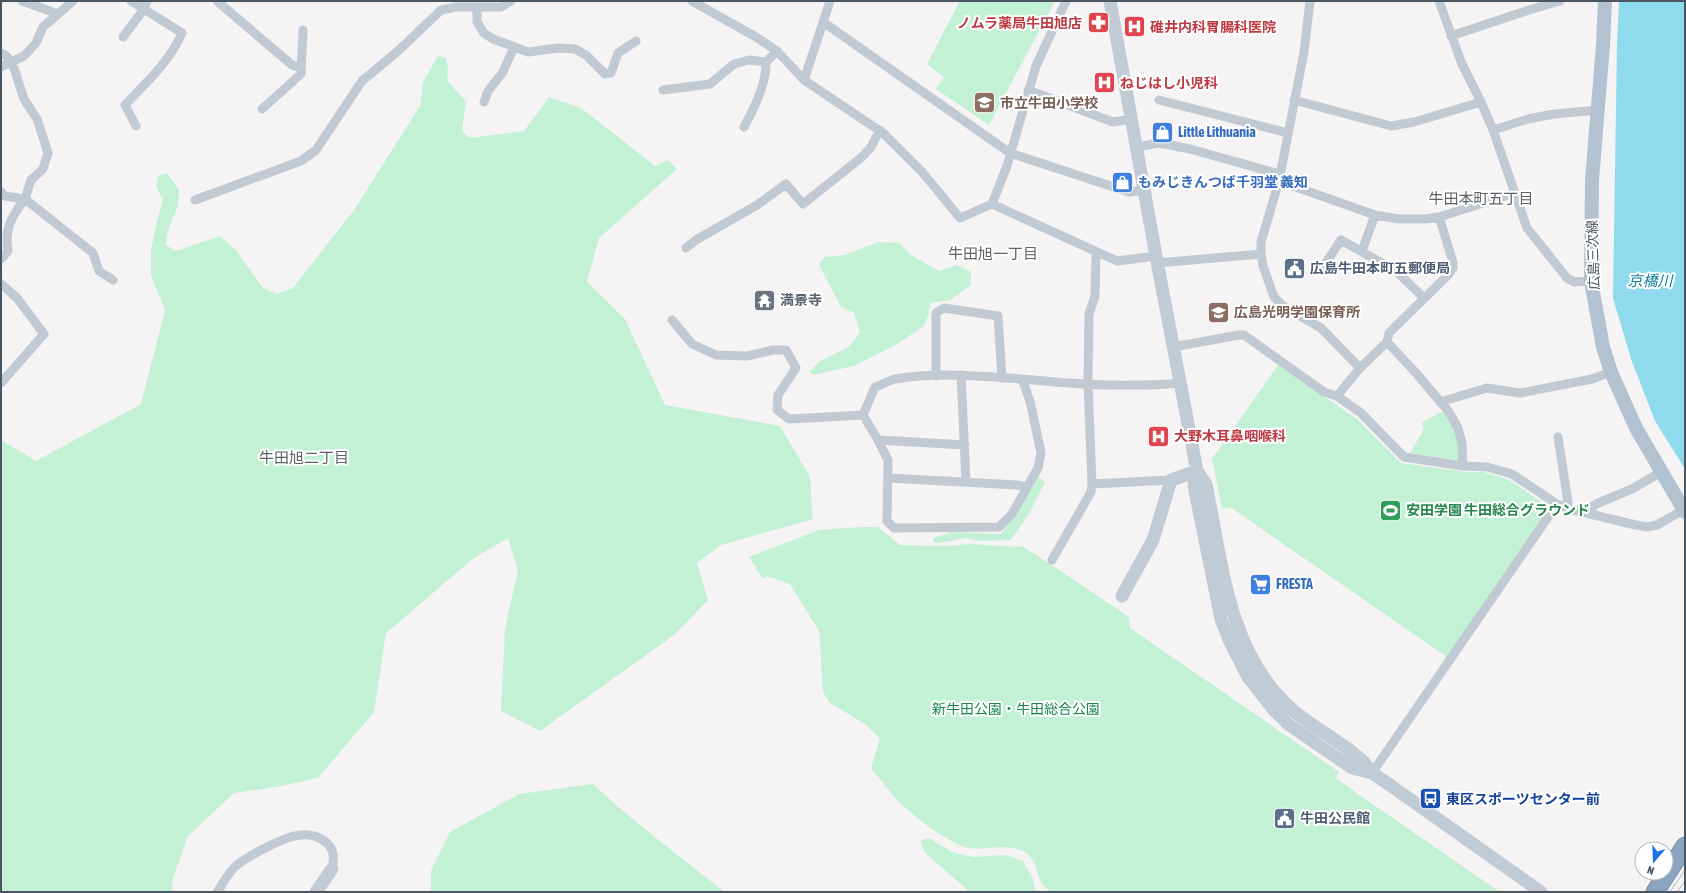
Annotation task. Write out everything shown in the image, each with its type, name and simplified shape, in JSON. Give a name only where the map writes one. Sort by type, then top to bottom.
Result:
[{"type":"highway","points":[[1655,892],[1685,846]]},
{"type":"main road","name":"広島三次線","points":[[1605,1],[1592,180],[1591,281],[1603,347],[1611,372],[1636,428],[1684,511]]},
{"type":"street","points":[[22,1],[58,14]]},
{"type":"street","points":[[1,67],[24,56],[36,44],[43,27],[73,1]]},
{"type":"street","points":[[131,1],[145,5],[182,32],[178,42],[152,77],[125,105],[136,126]]},
{"type":"street","points":[[217,1],[292,65],[301,68]]},
{"type":"street","points":[[195,200],[301,161],[316,150],[362,81],[398,51],[441,10],[456,7],[501,7],[511,1]]},
{"type":"street","points":[[692,1],[756,37],[776,51],[804,80],[880,130],[923,173],[960,218],[992,204],[1010,153],[1036,66],[1066,1]]},
{"type":"street","points":[[804,80],[830,1]]},
{"type":"street","points":[[1110,1],[1156,260],[1197,471],[1206,484],[1234,618],[1242,640],[1265,680],[1288,706],[1359,757],[1372,773],[1541,892]]},
{"type":"street","points":[[1310,1],[1304,52],[1288,134],[1279,178],[1261,242],[1262,266],[1274,297],[1283,306],[1321,328],[1360,368]]},
{"type":"street","points":[[1439,1],[1462,64],[1493,130],[1527,228],[1567,278],[1574,282],[1591,281]]},
{"type":"street","points":[[1451,36],[1528,10],[1560,1]]},
{"type":"street","points":[[122,37],[145,5]]},
{"type":"street","points":[[477,7],[477,22],[484,33],[493,38],[528,52],[558,48],[575,49],[586,55],[605,74],[610,72],[618,53],[636,41]]},
{"type":"street","points":[[823,22],[1010,153],[1129,192],[1144,190]]},
{"type":"street","points":[[262,109],[301,74],[303,30]]},
{"type":"street","points":[[484,102],[488,91],[503,72],[514,47]]},
{"type":"street","points":[[744,127],[757,102],[766,68],[766,62],[776,51]]},
{"type":"street","points":[[1,53],[12,62],[24,99],[38,119],[48,153],[43,169],[31,180],[25,198],[13,215],[6,238],[8,251],[1,259]]},
{"type":"street","points":[[663,90],[710,84],[734,64],[749,60],[766,62]]},
{"type":"street","points":[[1028,90],[1113,122],[1132,119]]},
{"type":"street","points":[[1159,100],[1288,134]]},
{"type":"street","points":[[1294,100],[1391,126],[1414,122],[1481,102]]},
{"type":"street","points":[[1493,130],[1528,119],[1554,114],[1598,110]]},
{"type":"street","points":[[686,248],[696,240],[757,205],[786,184],[803,204],[862,157],[880,130]]},
{"type":"street","points":[[1137,147],[1158,143],[1190,149],[1279,178],[1375,215],[1399,219],[1425,219],[1439,217],[1515,193]]},
{"type":"street","points":[[1,192],[5,196],[25,198],[93,253],[99,271],[113,280]]},
{"type":"street","points":[[992,204],[1117,261],[1261,254]]},
{"type":"street","points":[[1362,252],[1375,215]]},
{"type":"street","points":[[1337,396],[1360,368],[1387,342],[1389,333],[1449,274],[1453,268],[1453,262],[1439,217]]},
{"type":"street","points":[[1321,270],[1341,240],[1396,271],[1424,298]]},
{"type":"street","points":[[1052,560],[1090,492],[1092,484],[1088,383],[1088,314],[1095,296],[1096,252]]},
{"type":"street","points":[[1,284],[16,298],[44,334],[1,383]]},
{"type":"street","points":[[936,376],[936,313],[944,308],[998,316],[1002,377]]},
{"type":"street","points":[[672,320],[692,344],[716,355],[747,356],[773,350],[786,350],[796,368],[778,395],[777,410],[789,419],[862,415]]},
{"type":"street","points":[[1173,347],[1239,334],[1244,335],[1324,392],[1337,396],[1361,414],[1404,457],[1463,466],[1487,467],[1512,474],[1557,504],[1569,509],[1647,527],[1657,525],[1684,511]]},
{"type":"street","points":[[1387,342],[1416,373],[1440,402],[1458,428],[1462,443],[1463,466]]},
{"type":"street","points":[[1440,402],[1487,388],[1520,393],[1592,379],[1611,372]]},
{"type":"street","points":[[862,415],[875,387],[894,380],[961,375],[1088,383],[1154,385],[1180,383]]},
{"type":"street","points":[[961,375],[966,482]]},
{"type":"street","points":[[862,415],[878,440],[888,460],[886,492],[887,522],[894,528],[999,527],[1012,514],[1038,468],[1041,453],[1030,401],[1022,379]]},
{"type":"street","points":[[1558,437],[1569,509]]},
{"type":"street","points":[[878,440],[965,445]]},
{"type":"street","points":[[1092,484],[1171,480],[1197,471]]},
{"type":"street","points":[[1591,514],[1593,506],[1596,504],[1632,489],[1661,472]]},
{"type":"street","points":[[888,478],[1017,484],[1027,487]]},
{"type":"street","points":[[1122,596],[1153,540],[1171,480]]},
{"type":"street","points":[[1372,773],[1557,504]]},
{"type":"street","points":[[217,892],[236,865],[268,846],[301,835],[317,837],[325,841],[331,848],[334,858],[332,869],[316,892]]},
{"type":"green space","points":[[960,1],[1055,1],[989,125],[936,89],[944,77],[927,64]]},
{"type":"green space","points":[[438,56],[446,58],[448,68],[447,80],[466,102],[462,131],[470,138],[524,131],[549,97],[581,108],[655,166],[668,160],[677,169],[599,238],[587,282],[625,319],[665,405],[780,426],[810,477],[813,519],[721,545],[697,563],[708,600],[674,635],[540,731],[501,711],[505,629],[518,570],[508,538],[474,558],[386,633],[374,712],[318,778],[276,787],[234,793],[188,836],[173,878],[172,892],[1,892],[1,440],[36,461],[141,404],[165,310],[151,276],[151,251],[163,200],[156,187],[158,176],[167,173],[179,190],[178,206],[168,230],[166,245],[176,251],[220,236],[236,250],[263,288],[277,294],[293,288],[354,210],[420,106],[423,82]]},
{"type":"green space","points":[[878,242],[900,243],[909,254],[939,271],[957,265],[971,272],[971,285],[950,300],[930,303],[929,313],[924,326],[894,346],[854,366],[812,375],[810,371],[820,361],[849,347],[860,332],[854,313],[841,307],[819,265],[824,257],[845,255]]},
{"type":"green space","name":"安田学園 牛田総合グラウンド","points":[[1278,365],[1357,419],[1401,463],[1466,472],[1484,472],[1509,480],[1545,504],[1547,512],[1447,657],[1230,507],[1222,509],[1212,459]]},
{"type":"green space","points":[[1445,410],[1456,430],[1461,461],[1410,453],[1424,429],[1422,422]]},
{"type":"green space","points":[[1038,477],[1045,482],[1030,512],[1011,540],[979,541],[967,538],[937,543],[933,542],[934,538],[952,532],[1001,534],[1015,515]]},
{"type":"green space","name":"新牛田公園・牛田総合公園","points":[[878,527],[900,545],[947,546],[968,544],[1023,547],[1129,617],[1130,628],[1339,772],[1336,778],[1500,892],[1052,892],[1042,883],[1034,862],[1026,853],[1005,847],[969,848],[961,846],[942,836],[904,807],[871,768],[880,738],[865,724],[830,703],[823,692],[819,631],[790,584],[767,576],[763,579],[749,557],[819,530]]},
{"type":"green space","points":[[593,784],[641,826],[725,892],[431,892],[431,871],[450,832],[519,794]]},
{"type":"green space","points":[[929,838],[952,852],[973,857],[1005,855],[1023,861],[1032,877],[1036,892],[970,892],[925,853],[920,841]]},
{"type":"water","name":"京橋川","points":[[1619,1],[1685,1],[1685,469],[1655,421],[1631,359],[1613,298]]},
{"type":"tram line","points":[[1670,892],[1685,870]]},
{"type":"tram line","points":[[1677,892],[1685,881]]},
{"type":"place","name":"ノムラ薬局牛田旭店","points":[[1098,23]]},
{"type":"place","name":"碓井内科胃腸科医院","points":[[1135,27]]},
{"type":"place","name":"ねじはし小児科","points":[[1104,83]]},
{"type":"place","name":"市立牛田小学校","points":[[984,103]]},
{"type":"place","name":"Little Lithuania","points":[[1163,132]]},
{"type":"place","name":"もみじきんつば千羽堂 義知","points":[[1123,182]]},
{"type":"place","name":"広島牛田本町五郵便局","points":[[1295,268]]},
{"type":"place","name":"満景寺","points":[[764,300]]},
{"type":"place","name":"広島光明学園保育所","points":[[1219,312]]},
{"type":"place","name":"大野木耳鼻咽喉科","points":[[1158,436]]},
{"type":"place","name":"安田学園 牛田総合グラウンド","points":[[1390,510]]},
{"type":"place","name":"FRESTA","points":[[1260,584]]},
{"type":"place","name":"東区スポーツセンター前","points":[[1431,799]]},
{"type":"place","name":"牛田公民館","points":[[1284,818]]},
{"type":"district","name":"牛田本町五丁目","points":[[1481,198]]},
{"type":"district","name":"牛田旭一丁目","points":[[993,253]]},
{"type":"district","name":"牛田旭二丁目","points":[[304,457]]}]
